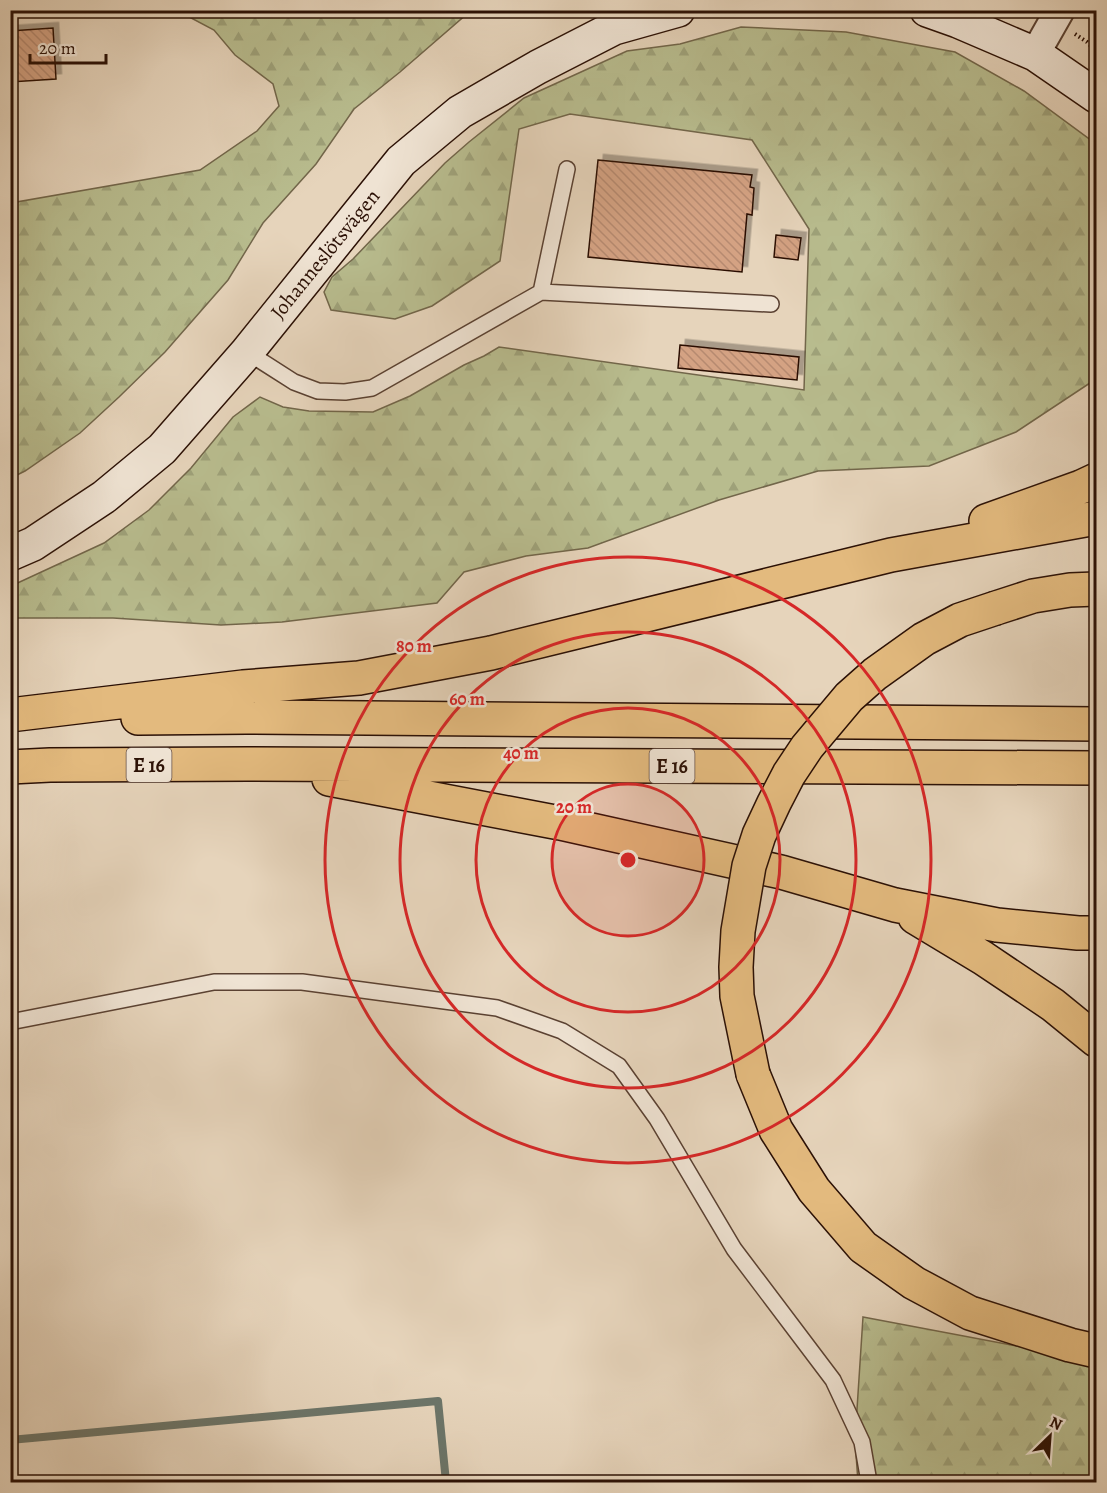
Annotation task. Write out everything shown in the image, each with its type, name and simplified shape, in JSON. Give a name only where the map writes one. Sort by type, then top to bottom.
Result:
[{"type":"highway","points":[[891,555],[1014,512],[1096,480]]},
{"type":"highway","points":[[10,717],[243,687],[359,678],[491,653],[891,555],[1096,518]]},
{"type":"highway","points":[[1096,589],[1070,590],[1033,596],[960,620],[924,639],[894,659],[849,697],[807,747],[789,774],[759,835],[749,866],[738,932],[736,967],[737,996],[753,1074],[776,1130],[814,1190],[863,1246],[914,1283],[970,1313],[1096,1351]]},
{"type":"highway","name":"E 16","points":[[10,717],[1096,724]]},
{"type":"highway","points":[[248,764],[560,823],[782,872],[895,905],[997,925],[1096,933]]},
{"type":"highway","name":"E 16","points":[[10,767],[248,764],[1096,768]]},
{"type":"highway","points":[[895,905],[983,958],[1053,1005],[1096,1040]]},
{"type":"main road","name":"Johanneslötsvägen","points":[[10,554],[33,544],[104,498],[162,450],[247,352],[401,160],[460,112],[538,67],[614,28],[678,10]]},
{"type":"main road","points":[[927,10],[1035,54],[1096,96]]},
{"type":"street","points":[[1035,54],[1060,10]]},
{"type":"lane","points":[[541,292],[567,169]]},
{"type":"lane","points":[[247,352],[294,382],[318,391],[345,392],[372,388],[541,292],[771,304]]},
{"type":"lane","points":[[10,1022],[214,982],[303,982],[497,1008],[562,1031],[619,1066],[657,1119],[734,1249],[833,1380],[862,1442],[869,1482]]},
{"type":"path","points":[[242,10],[264,10]]},
{"type":"green space","points":[[178,11],[475,11],[467,14],[354,109],[316,164],[263,223],[228,280],[165,352],[80,433],[11,478],[11,203],[200,170],[257,131],[279,106],[273,84],[235,55],[214,30]]},
{"type":"green space","points":[[741,27],[846,32],[955,52],[1024,91],[1096,144],[1096,379],[1016,432],[929,466],[818,471],[719,500],[588,548],[526,556],[464,572],[437,603],[282,622],[221,625],[113,618],[11,618],[11,586],[104,543],[149,510],[191,468],[233,417],[260,397],[283,407],[309,411],[373,412],[410,396],[499,347],[804,390],[809,229],[752,140],[570,114],[519,129],[500,261],[432,306],[395,319],[331,310],[324,292],[332,277],[353,259],[445,163],[524,98],[627,51],[680,44]]},
{"type":"green space","points":[[863,1317],[1096,1361],[1096,1482],[858,1482],[855,1440]]},
{"type":"building","points":[[53,28],[56,79],[10,82],[10,31]]},
{"type":"building","points":[[598,160],[752,175],[750,187],[754,188],[752,215],[747,214],[742,272],[588,257]]},
{"type":"building","points":[[776,235],[801,238],[798,260],[774,257]]},
{"type":"building","points":[[680,345],[799,357],[797,380],[678,368]]},
{"type":"waterway","points":[[10,1440],[438,1401],[446,1482]]}]
